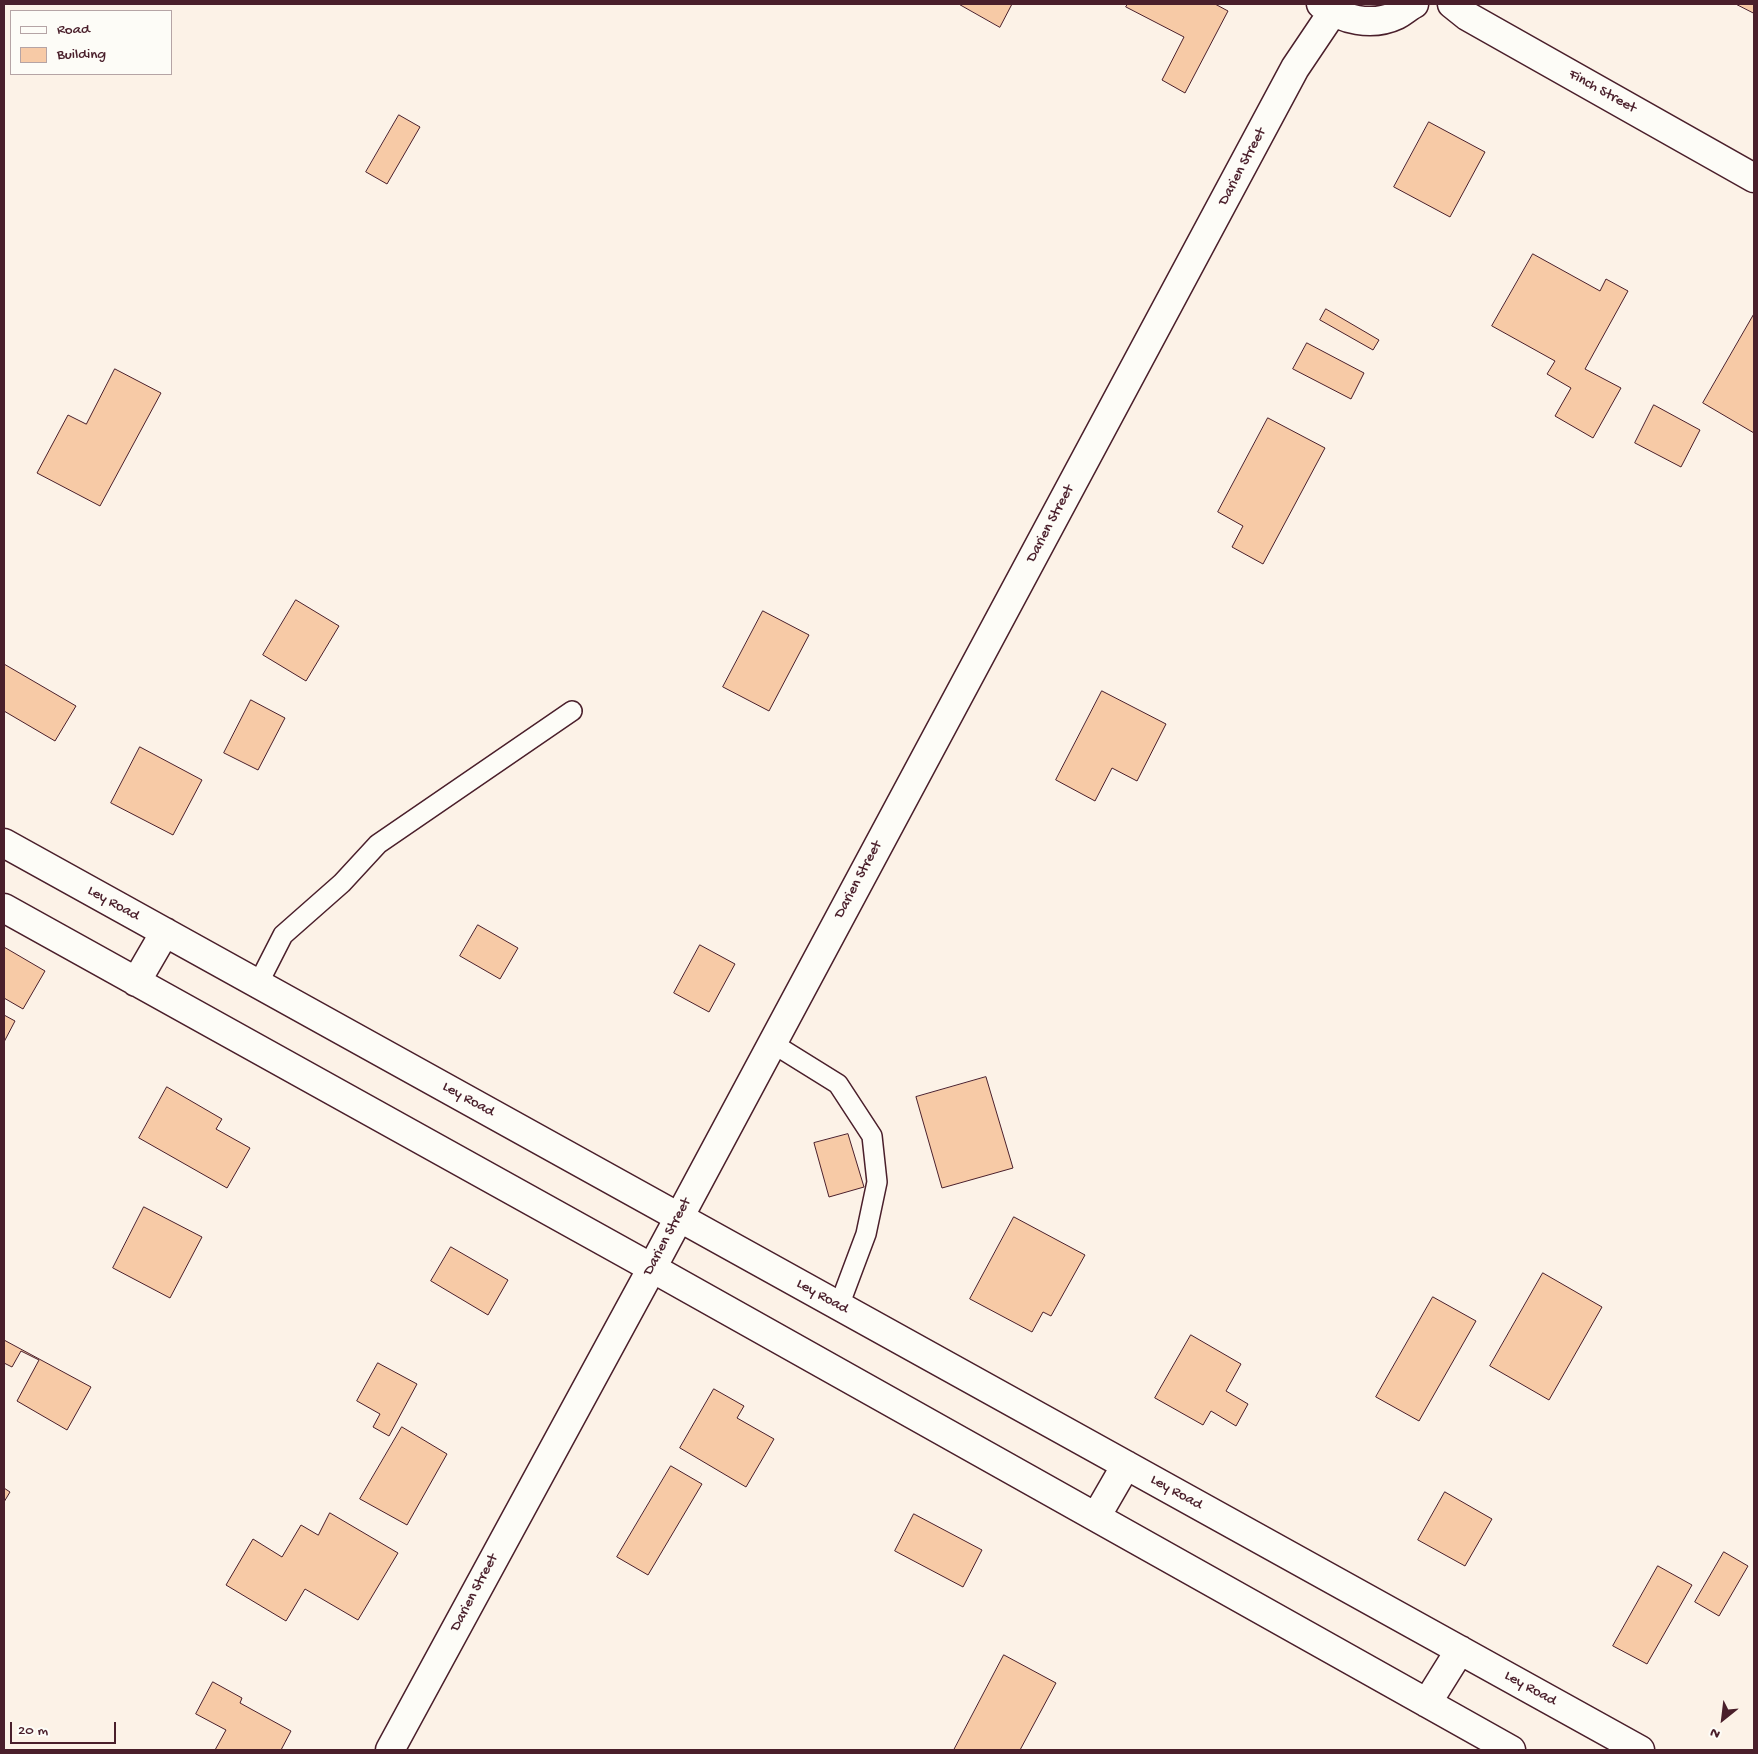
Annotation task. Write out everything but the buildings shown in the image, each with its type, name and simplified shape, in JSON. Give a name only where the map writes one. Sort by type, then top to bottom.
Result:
[{"type":"main road","points":[[1326,8],[1353,20],[1376,21],[1397,15],[1414,4]]},
{"type":"main road","name":"Finch Street","points":[[1452,4],[1476,20],[1754,178]]},
{"type":"main road","name":"Darien Street","points":[[390,1750],[652,1268],[1296,68],[1326,8]]},
{"type":"main road","name":"Ley Road","points":[[4,843],[1640,1750]]},
{"type":"main road","points":[[4,908],[652,1268],[1511,1750]]},
{"type":"main road","points":[[136,982],[165,932]]},
{"type":"main road","points":[[1096,1517],[1126,1466]]},
{"type":"main road","points":[[1427,1703],[1460,1650]]},
{"type":"lane","points":[[258,984],[283,935],[342,883],[378,844],[572,711]]},
{"type":"lane","points":[[772,1043],[838,1084],[872,1136],[877,1182],[866,1234],[839,1306]]}]
